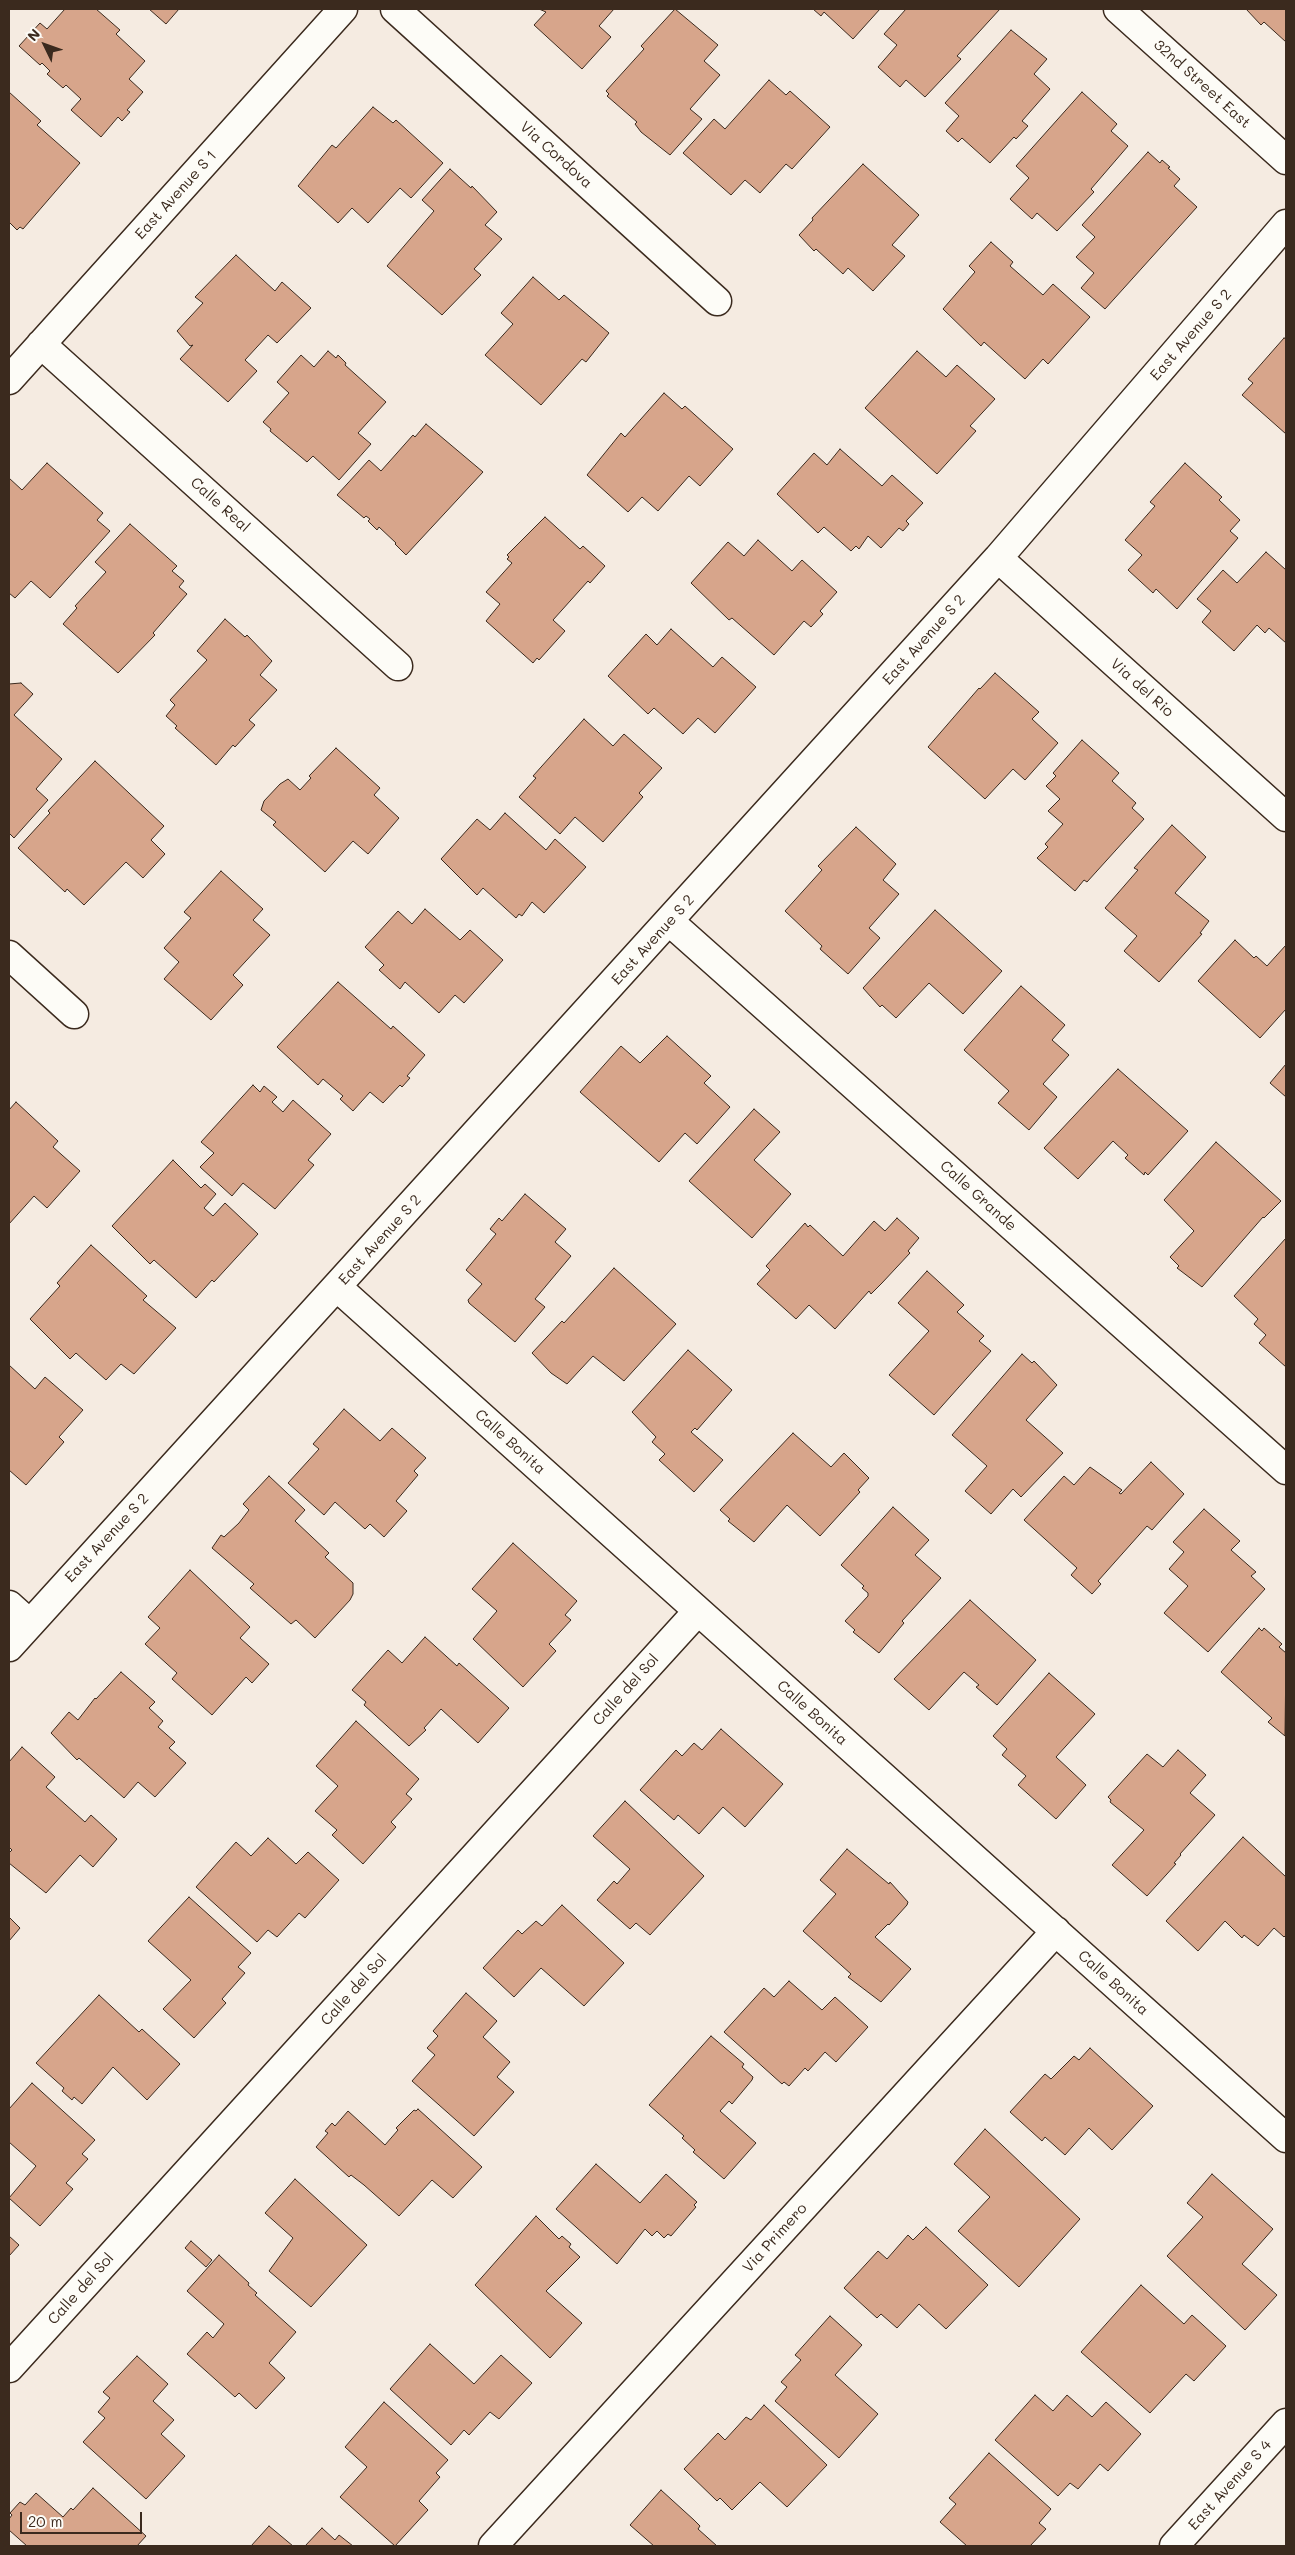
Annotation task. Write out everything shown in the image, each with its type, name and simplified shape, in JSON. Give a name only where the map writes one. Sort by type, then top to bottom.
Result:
[{"type":"street","name":"East Avenue S 1","points":[[9,380],[343,9]]},
{"type":"street","name":"Via Cordova","points":[[395,9],[717,301]]},
{"type":"street","name":"32nd Street East","points":[[1118,9],[1286,160]]},
{"type":"street","name":"East Avenue S 2","points":[[9,1647],[670,922],[998,558],[1286,224]]},
{"type":"street","name":"Calle Real","points":[[41,344],[398,666]]},
{"type":"street","name":"Via del Rio","points":[[998,558],[1286,817]]},
{"type":"street","name":"Calle Grande","points":[[670,922],[1286,1470]]},
{"type":"street","points":[[9,955],[74,1014]]},
{"type":"street","name":"Calle Bonita","points":[[337,1287],[1286,2138]]},
{"type":"street","points":[[9,1605],[29,1623]]},
{"type":"street","name":"Calle del Sol","points":[[9,2368],[698,1611]]},
{"type":"street","name":"Via Primero","points":[[494,2546],[1056,1931]]},
{"type":"street","name":"East Avenue S 4","points":[[1174,2546],[1286,2423]]},
{"type":"building","points":[[65,9],[96,9],[120,30],[116,34],[145,61],[129,79],[143,92],[127,110],[130,112],[122,121],[118,117],[101,137],[71,110],[81,99],[66,85],[63,88],[47,74],[50,71],[42,63],[40,65],[19,46],[40,23],[47,29]]},
{"type":"building","points":[[149,9],[179,9],[166,24]]},
{"type":"building","points":[[539,9],[614,9],[599,26],[611,37],[582,69],[534,25],[546,12]]},
{"type":"building","points":[[675,9],[718,45],[704,61],[720,75],[690,109],[702,119],[670,155],[641,132],[635,124],[637,122],[607,96],[609,94],[606,91],[644,49],[641,46]]},
{"type":"building","points":[[813,9],[880,9],[853,39],[824,12],[821,16]]},
{"type":"building","points":[[906,9],[1000,9],[957,56],[961,59],[925,97],[906,80],[900,87],[878,67],[897,45],[884,34]]},
{"type":"building","points":[[1246,9],[1286,9],[1286,42],[1264,22],[1261,25]]},
{"type":"building","points":[[1011,30],[1047,59],[1034,74],[1050,89],[1022,121],[1028,126],[1016,139],[1014,137],[990,163],[962,138],[958,142],[946,131],[959,116],[945,103]]},
{"type":"building","points":[[769,80],[786,95],[790,91],[830,127],[792,169],[786,164],[760,193],[745,180],[731,195],[683,153],[714,119],[725,129]]},
{"type":"building","points":[[9,92],[41,121],[37,125],[80,163],[23,229],[20,227],[17,230],[9,222]]},
{"type":"building","points":[[1082,92],[1117,124],[1111,131],[1128,146],[1091,189],[1094,192],[1057,231],[1037,213],[1032,219],[1010,199],[1029,178],[1016,166]]},
{"type":"building","points":[[373,107],[393,123],[396,120],[443,163],[411,198],[400,188],[368,223],[352,208],[338,223],[298,186],[332,145],[336,148]]},
{"type":"building","points":[[1148,152],[1160,163],[1162,160],[1170,167],[1168,168],[1180,179],[1174,186],[1197,207],[1105,309],[1081,288],[1094,273],[1076,257],[1095,237],[1082,225]]},
{"type":"building","points":[[863,164],[919,215],[892,245],[905,256],[873,291],[848,268],[843,274],[816,249],[814,251],[799,235],[813,220],[812,218]]},
{"type":"building","points":[[450,169],[471,188],[472,186],[497,212],[485,225],[502,239],[474,269],[481,275],[442,315],[387,266],[434,211],[422,200]]},
{"type":"building","points":[[991,242],[1013,262],[1010,266],[1043,295],[1053,284],[1090,317],[1048,364],[1043,359],[1025,379],[984,342],[981,346],[943,309],[975,272],[969,266]]},
{"type":"building","points":[[236,255],[275,291],[282,282],[311,308],[277,343],[268,335],[245,360],[257,371],[228,402],[180,359],[193,345],[190,346],[177,331],[203,303],[195,297]]},
{"type":"building","points":[[533,277],[559,300],[564,295],[609,333],[586,362],[582,359],[541,405],[485,355],[513,324],[501,313]]},
{"type":"building","points":[[1284,338],[1286,339],[1286,434],[1242,395],[1253,383],[1248,379]]},
{"type":"building","points":[[328,351],[336,358],[338,355],[346,363],[345,365],[386,402],[358,433],[371,444],[339,480],[313,456],[307,462],[270,431],[271,429],[263,422],[289,393],[277,382],[301,355],[314,367]]},
{"type":"building","points":[[917,351],[946,377],[957,365],[995,399],[970,426],[976,431],[937,474],[865,408]]},
{"type":"building","points":[[664,393],[682,409],[685,406],[733,449],[700,486],[689,476],[658,511],[642,497],[628,512],[587,475],[621,433],[625,437]]},
{"type":"building","points":[[426,424],[483,472],[406,555],[379,527],[377,530],[368,521],[370,519],[366,516],[364,518],[337,495],[369,460],[381,471],[413,435],[415,437]]},
{"type":"building","points":[[840,449],[882,486],[892,475],[923,503],[906,521],[909,524],[903,531],[899,528],[881,548],[868,536],[859,549],[856,546],[851,551],[824,527],[818,533],[777,494],[814,453],[827,465]]},
{"type":"building","points":[[47,463],[103,513],[97,520],[110,531],[50,598],[31,581],[15,598],[9,593],[9,478],[22,490]]},
{"type":"building","points":[[1185,463],[1222,497],[1219,500],[1240,520],[1230,531],[1238,538],[1177,609],[1156,589],[1153,593],[1128,570],[1142,555],[1125,540],[1155,506],[1150,502]]},
{"type":"building","points":[[545,517],[580,549],[583,546],[605,566],[590,583],[588,581],[553,620],[565,631],[539,660],[537,658],[533,663],[486,621],[500,604],[486,592],[512,563],[507,559],[509,557],[507,555]]},
{"type":"building","points":[[130,524],[177,566],[172,571],[184,581],[179,587],[187,594],[153,633],[155,635],[118,673],[63,624],[77,608],[75,606],[106,572],[95,562]]},
{"type":"building","points":[[758,540],[792,571],[802,560],[837,592],[820,611],[823,614],[811,627],[804,621],[774,655],[732,618],[729,620],[691,583],[728,542],[744,556]]},
{"type":"building","points":[[1266,552],[1286,570],[1286,643],[1269,628],[1265,633],[1257,625],[1234,651],[1202,622],[1211,611],[1197,599],[1223,570],[1237,583]]},
{"type":"building","points":[[225,619],[245,637],[247,635],[272,661],[260,675],[277,690],[249,720],[255,725],[235,747],[233,745],[216,765],[175,728],[177,726],[166,716],[175,705],[170,700],[207,660],[197,651]]},
{"type":"building","points":[[671,629],[713,667],[722,657],[756,687],[715,733],[698,718],[683,734],[654,708],[648,714],[608,676],[646,634],[657,645]]},
{"type":"building","points":[[995,673],[1039,712],[1032,719],[1058,743],[1025,780],[1013,769],[985,799],[928,747],[979,688]]},
{"type":"building","points":[[21,683],[33,694],[14,715],[62,759],[36,789],[48,800],[14,838],[9,833],[9,684]]},
{"type":"building","points":[[584,719],[613,746],[624,734],[662,768],[639,793],[643,797],[603,842],[575,817],[560,834],[519,797],[536,778],[533,776]]},
{"type":"building","points":[[1082,740],[1119,773],[1112,781],[1136,803],[1132,808],[1144,819],[1087,882],[1084,880],[1075,891],[1037,858],[1048,847],[1045,844],[1063,824],[1048,811],[1060,799],[1046,786],[1056,776],[1053,773]]},
{"type":"building","points":[[336,748],[380,788],[374,795],[399,818],[368,854],[353,841],[325,872],[273,825],[276,822],[261,810],[264,801],[280,784],[288,779],[300,790],[311,778],[309,776]]},
{"type":"building","points":[[95,761],[164,826],[151,840],[165,854],[143,878],[126,862],[84,905],[67,889],[65,892],[18,848],[50,813],[48,811]]},
{"type":"building","points":[[505,813],[546,850],[555,839],[586,867],[544,913],[532,902],[522,916],[519,914],[516,918],[483,888],[477,895],[441,859],[477,819],[490,830]]},
{"type":"building","points":[[1172,825],[1206,857],[1175,893],[1209,921],[1200,933],[1202,934],[1159,982],[1124,951],[1137,936],[1105,908],[1138,870],[1134,868]]},
{"type":"building","points":[[856,827],[896,864],[883,880],[899,894],[869,928],[880,938],[848,974],[820,949],[822,946],[785,911],[822,870],[818,866]]},
{"type":"building","points":[[221,871],[263,909],[253,920],[270,935],[233,975],[243,985],[211,1020],[164,979],[179,962],[164,948],[191,918],[184,912]]},
{"type":"building","points":[[425,909],[460,940],[470,930],[503,960],[464,1003],[455,995],[439,1013],[405,982],[400,989],[379,970],[384,965],[365,947],[398,911],[412,924]]},
{"type":"building","points":[[935,910],[1002,971],[963,1014],[929,983],[896,1018],[882,1005],[880,1007],[863,988]]},
{"type":"building","points":[[1235,940],[1254,958],[1256,956],[1267,966],[1286,945],[1286,1009],[1260,1038],[1198,981]]},
{"type":"building","points":[[338,982],[391,1029],[393,1026],[425,1055],[407,1076],[410,1078],[402,1087],[400,1085],[383,1103],[370,1092],[353,1111],[340,1099],[343,1096],[323,1079],[318,1085],[277,1047]]},
{"type":"building","points":[[1021,986],[1065,1025],[1052,1040],[1069,1055],[1043,1084],[1057,1097],[1029,1130],[998,1103],[1009,1091],[964,1050]]},
{"type":"building","points":[[667,1036],[711,1076],[704,1083],[730,1107],[697,1144],[685,1133],[659,1162],[580,1092],[621,1046],[640,1063]]},
{"type":"building","points":[[1286,1064],[1286,1097],[1270,1083]]},
{"type":"building","points":[[1118,1069],[1188,1131],[1148,1175],[1145,1172],[1144,1175],[1125,1158],[1128,1155],[1113,1141],[1078,1179],[1044,1148]]},
{"type":"building","points":[[253,1085],[260,1092],[264,1086],[277,1097],[272,1102],[283,1112],[293,1100],[331,1134],[308,1160],[314,1165],[275,1209],[243,1183],[232,1196],[200,1167],[214,1153],[201,1142]]},
{"type":"building","points":[[16,1102],[58,1141],[53,1147],[80,1171],[47,1208],[34,1196],[9,1224],[9,1110]]},
{"type":"building","points":[[754,1109],[780,1132],[754,1160],[791,1194],[752,1238],[689,1181]]},
{"type":"building","points":[[1216,1142],[1281,1201],[1263,1217],[1202,1287],[1177,1268],[1179,1266],[1170,1257],[1194,1231],[1164,1200]]},
{"type":"building","points":[[173,1160],[201,1188],[205,1184],[216,1194],[204,1208],[213,1216],[225,1203],[258,1234],[214,1282],[212,1280],[196,1298],[154,1260],[150,1264],[112,1226]]},
{"type":"building","points":[[525,1194],[566,1229],[555,1242],[571,1256],[535,1299],[545,1307],[515,1342],[469,1303],[468,1300],[482,1284],[466,1270],[496,1234],[490,1229],[499,1218],[502,1221]]},
{"type":"building","points":[[897,1218],[919,1238],[908,1251],[910,1253],[871,1294],[869,1291],[835,1329],[809,1305],[796,1319],[757,1284],[770,1270],[766,1266],[805,1223],[808,1227],[810,1225],[843,1256],[874,1221],[885,1231]]},
{"type":"building","points":[[1286,1238],[1286,1367],[1259,1343],[1266,1335],[1254,1324],[1258,1319],[1234,1296]]},
{"type":"building","points":[[91,1245],[147,1296],[143,1300],[176,1328],[134,1374],[121,1364],[106,1380],[76,1353],[70,1359],[30,1319],[60,1286],[57,1283]]},
{"type":"building","points":[[614,1268],[676,1324],[624,1381],[593,1356],[567,1384],[551,1373],[532,1353],[562,1321],[564,1323]]},
{"type":"building","points":[[927,1271],[964,1305],[957,1312],[984,1336],[979,1341],[991,1351],[934,1415],[889,1375],[929,1331],[898,1303]]},
{"type":"building","points":[[688,1350],[732,1390],[697,1430],[695,1428],[691,1432],[723,1460],[694,1492],[659,1460],[665,1454],[652,1442],[656,1437],[632,1412]]},
{"type":"building","points":[[1022,1354],[1032,1363],[1034,1361],[1057,1385],[1026,1420],[1063,1453],[1021,1497],[1013,1489],[991,1514],[965,1491],[987,1466],[952,1435]]},
{"type":"building","points":[[9,1365],[35,1389],[45,1377],[83,1410],[59,1437],[64,1442],[26,1485],[9,1470]]},
{"type":"building","points":[[344,1409],[380,1441],[392,1428],[426,1458],[414,1471],[418,1475],[396,1501],[407,1511],[384,1537],[370,1524],[365,1529],[335,1502],[324,1515],[288,1483],[319,1449],[313,1444]]},
{"type":"building","points":[[793,1433],[831,1467],[844,1453],[869,1478],[858,1490],[860,1492],[820,1536],[787,1505],[754,1542],[728,1521],[730,1519],[720,1510]]},
{"type":"building","points":[[1151,1462],[1184,1494],[1152,1530],[1147,1526],[1098,1581],[1101,1584],[1092,1594],[1071,1575],[1077,1568],[1024,1520],[1064,1476],[1074,1485],[1090,1467],[1122,1490],[1119,1493],[1121,1494]]},
{"type":"building","points":[[269,1476],[305,1510],[295,1521],[329,1553],[325,1557],[353,1583],[353,1594],[350,1600],[315,1638],[296,1620],[291,1624],[250,1588],[254,1584],[212,1548],[221,1535],[224,1537],[239,1523],[249,1510],[243,1504]]},
{"type":"building","points":[[893,1507],[929,1540],[915,1555],[941,1578],[902,1621],[904,1623],[879,1653],[853,1632],[855,1630],[845,1621],[868,1596],[868,1593],[862,1588],[864,1586],[841,1565]]},
{"type":"building","points":[[1204,1509],[1240,1541],[1231,1550],[1256,1572],[1251,1576],[1265,1589],[1208,1652],[1164,1613],[1188,1586],[1169,1569],[1184,1552],[1173,1542]]},
{"type":"building","points":[[513,1543],[577,1601],[565,1615],[571,1620],[549,1644],[556,1651],[523,1687],[473,1639],[497,1611],[472,1589]]},
{"type":"building","points":[[190,1570],[250,1627],[240,1638],[269,1664],[252,1683],[246,1677],[212,1715],[172,1679],[177,1673],[145,1644],[160,1628],[148,1617]]},
{"type":"building","points":[[970,1600],[1036,1660],[997,1705],[976,1687],[979,1685],[964,1672],[929,1710],[894,1679]]},
{"type":"building","points":[[1259,1628],[1262,1631],[1264,1628],[1282,1644],[1279,1647],[1286,1653],[1285,1736],[1268,1722],[1272,1718],[1221,1672]]},
{"type":"building","points":[[425,1637],[457,1666],[459,1663],[509,1708],[478,1743],[441,1709],[424,1728],[426,1730],[409,1746],[364,1705],[366,1702],[352,1690],[388,1650],[402,1663]]},
{"type":"building","points":[[121,1672],[155,1702],[149,1708],[163,1721],[158,1727],[175,1742],[169,1748],[186,1763],[155,1797],[138,1782],[124,1798],[79,1758],[77,1760],[51,1733],[69,1712],[78,1720],[95,1698]]},
{"type":"building","points":[[1049,1673],[1095,1714],[1056,1757],[1086,1785],[1056,1819],[1018,1785],[1026,1776],[1002,1755],[1007,1749],[993,1736]]},
{"type":"building","points":[[356,1721],[419,1779],[406,1794],[412,1799],[391,1822],[396,1827],[363,1864],[332,1835],[337,1830],[315,1811],[338,1786],[316,1766]]},
{"type":"building","points":[[721,1729],[783,1784],[745,1827],[723,1807],[699,1834],[678,1815],[674,1820],[640,1790],[676,1750],[682,1756],[694,1743],[702,1750]]},
{"type":"building","points":[[22,1747],[55,1777],[46,1787],[85,1822],[91,1815],[117,1839],[93,1867],[80,1855],[46,1893],[9,1863],[9,1853],[12,1850],[9,1847],[9,1762]]},
{"type":"building","points":[[1178,1750],[1206,1775],[1190,1793],[1215,1815],[1180,1854],[1174,1863],[1176,1864],[1147,1896],[1112,1865],[1144,1830],[1110,1802],[1111,1800],[1108,1797],[1147,1754],[1163,1767]]},
{"type":"building","points":[[625,1801],[704,1876],[650,1935],[636,1923],[630,1929],[597,1900],[614,1881],[617,1884],[630,1869],[593,1836]]},
{"type":"building","points":[[1243,1837],[1286,1877],[1286,1935],[1284,1937],[1274,1928],[1258,1946],[1244,1935],[1242,1938],[1225,1921],[1198,1951],[1166,1921]]},
{"type":"building","points":[[268,1838],[296,1864],[308,1852],[339,1880],[305,1918],[299,1913],[277,1937],[268,1930],[257,1942],[196,1887],[236,1842],[251,1856]]},
{"type":"building","points":[[847,1849],[889,1884],[890,1882],[908,1902],[889,1925],[875,1937],[911,1969],[881,2002],[848,1977],[851,1974],[803,1931],[836,1894],[820,1880]]},
{"type":"building","points":[[189,1897],[251,1953],[238,1967],[245,1973],[222,1999],[226,2003],[194,2038],[163,2009],[191,1980],[148,1941]]},
{"type":"building","points":[[562,1905],[624,1963],[584,2006],[541,1968],[514,1997],[483,1968],[518,1930],[522,1934],[536,1921],[542,1926]]},
{"type":"building","points":[[9,1917],[20,1928],[9,1941]]},
{"type":"building","points":[[789,1981],[822,2010],[835,1997],[868,2027],[836,2062],[825,2052],[808,2071],[805,2068],[789,2086],[784,2082],[782,2084],[724,2032],[764,1988],[774,1997]]},
{"type":"building","points":[[466,1993],[497,2021],[483,2037],[510,2062],[497,2077],[514,2092],[474,2136],[412,2081],[435,2055],[427,2048],[438,2036],[433,2031]]},
{"type":"building","points":[[99,1995],[139,2032],[142,2029],[180,2064],[147,2100],[113,2067],[82,2104],[74,2097],[72,2100],[62,2091],[64,2088],[36,2063]]},
{"type":"building","points":[[711,2036],[744,2064],[742,2067],[753,2077],[732,2104],[729,2101],[720,2111],[756,2143],[724,2179],[693,2152],[695,2150],[682,2138],[684,2136],[649,2105]]},
{"type":"building","points":[[1090,2048],[1153,2106],[1112,2150],[1089,2128],[1065,2155],[1045,2137],[1042,2141],[1010,2112],[1045,2074],[1051,2079],[1074,2056],[1079,2060]]},
{"type":"building","points":[[32,2083],[95,2140],[82,2154],[88,2159],[66,2183],[73,2189],[40,2226],[9,2198],[36,2166],[9,2142],[9,2109]]},
{"type":"building","points":[[418,2109],[482,2167],[453,2198],[432,2180],[399,2216],[364,2185],[351,2175],[349,2177],[316,2147],[328,2133],[325,2131],[332,2123],[335,2126],[348,2111],[385,2145],[398,2130],[396,2128],[414,2110]]},
{"type":"building","points":[[985,2129],[1080,2219],[1019,2287],[958,2231],[990,2197],[954,2164]]},
{"type":"building","points":[[596,2164],[640,2203],[666,2174],[697,2202],[694,2205],[696,2207],[671,2236],[668,2234],[664,2238],[657,2231],[652,2236],[645,2229],[617,2264],[556,2209]]},
{"type":"building","points":[[1212,2174],[1273,2229],[1242,2264],[1277,2295],[1245,2330],[1167,2256],[1203,2217],[1187,2203]]},
{"type":"building","points":[[295,2179],[367,2245],[311,2307],[269,2271],[293,2238],[265,2213]]},
{"type":"building","points":[[536,2216],[559,2239],[562,2236],[571,2244],[569,2247],[580,2257],[546,2291],[582,2323],[550,2358],[475,2285]]},
{"type":"building","points":[[926,2227],[988,2285],[946,2329],[919,2304],[897,2328],[881,2314],[877,2318],[844,2288],[878,2251],[887,2259],[908,2235],[913,2240]]},
{"type":"building","points":[[9,2236],[19,2245],[9,2256]]},
{"type":"building","points":[[191,2241],[212,2260],[206,2267],[185,2248]]},
{"type":"building","points":[[219,2255],[249,2283],[248,2285],[257,2293],[255,2295],[296,2332],[269,2363],[285,2378],[256,2409],[239,2393],[235,2397],[187,2354],[207,2332],[213,2338],[224,2324],[187,2291]]},
{"type":"building","points":[[1141,2285],[1184,2324],[1192,2315],[1226,2346],[1194,2381],[1186,2374],[1150,2413],[1081,2352]]},
{"type":"building","points":[[830,2316],[862,2345],[835,2375],[878,2414],[839,2458],[775,2401],[787,2387],[781,2382],[801,2360],[795,2355]]},
{"type":"building","points":[[430,2344],[474,2384],[501,2355],[532,2383],[499,2419],[490,2412],[469,2435],[464,2430],[451,2445],[390,2389]]},
{"type":"building","points":[[137,2356],[168,2384],[153,2401],[174,2420],[161,2434],[185,2456],[146,2499],[83,2442],[105,2418],[98,2412],[110,2398],[103,2392]]},
{"type":"building","points":[[1035,2395],[1053,2411],[1067,2395],[1092,2417],[1106,2402],[1141,2434],[1108,2471],[1100,2464],[1078,2489],[1070,2483],[1058,2496],[995,2440]]},
{"type":"building","points":[[384,2402],[448,2460],[436,2473],[440,2477],[419,2501],[428,2510],[395,2546],[340,2497],[367,2467],[345,2447]]},
{"type":"building","points":[[764,2405],[827,2465],[787,2507],[760,2482],[732,2510],[720,2498],[717,2501],[684,2469],[718,2433],[725,2440],[746,2417],[751,2420]]},
{"type":"building","points":[[989,2453],[1051,2509],[1039,2523],[1046,2529],[1030,2546],[967,2546],[940,2522],[956,2504],[949,2498]]},
{"type":"building","points":[[93,2488],[146,2536],[137,2546],[27,2546],[9,2530],[9,2519],[12,2515],[10,2513],[20,2502],[25,2505],[36,2493],[63,2517],[71,2508],[73,2510]]},
{"type":"building","points":[[661,2490],[700,2526],[698,2529],[717,2546],[654,2546],[630,2525]]},
{"type":"building","points":[[269,2526],[293,2546],[251,2546]]},
{"type":"building","points":[[322,2528],[335,2540],[339,2535],[353,2546],[305,2546]]}]
